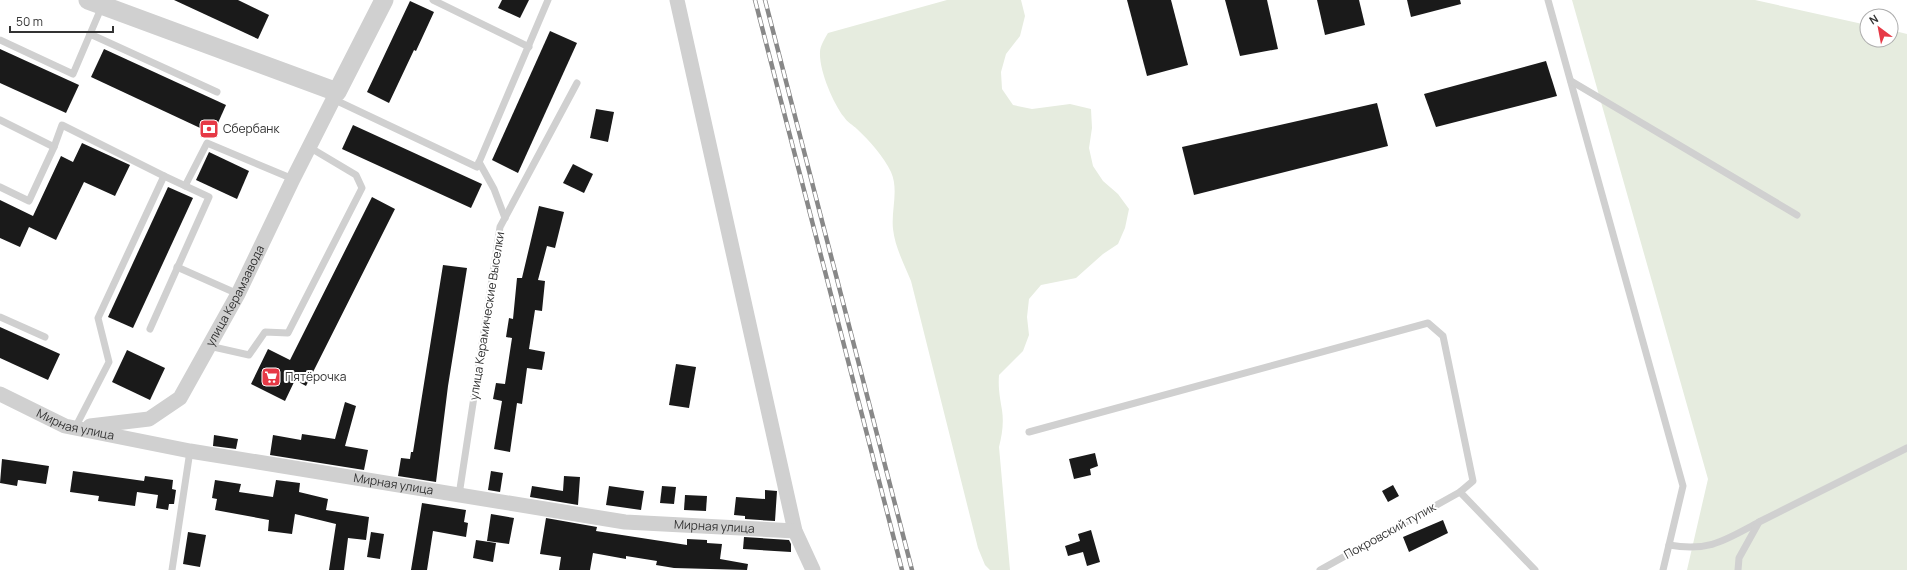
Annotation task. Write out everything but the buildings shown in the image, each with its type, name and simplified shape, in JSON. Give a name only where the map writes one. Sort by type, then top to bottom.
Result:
[{"type":"street","name":"улица Керамзавода","points":[[75,428],[150,419],[180,398],[238,294],[293,179],[384,0]]},
{"type":"street","points":[[677,0],[795,531],[813,570]]},
{"type":"street","points":[[95,3],[335,95]]},
{"type":"street","name":"Мирная улица","points":[[0,394],[64,426],[190,450],[625,522],[795,531]]},
{"type":"lane","points":[[433,0],[529,47]]},
{"type":"lane","points":[[335,95],[477,166],[548,0]]},
{"type":"lane","points":[[1548,0],[1683,486],[1663,570]]},
{"type":"lane","points":[[0,40],[73,74],[90,34],[95,3]]},
{"type":"lane","points":[[90,34],[217,92]]},
{"type":"lane","points":[[1571,82],[1797,215]]},
{"type":"lane","name":"улица Керамические Выселки","points":[[459,495],[500,227],[577,83]]},
{"type":"lane","points":[[0,120],[54,147]]},
{"type":"lane","points":[[0,187],[29,201],[54,147],[62,125],[209,197],[150,329]]},
{"type":"lane","points":[[185,186],[207,143],[293,179]]},
{"type":"lane","points":[[209,346],[249,355],[265,332],[288,333],[362,188],[356,175],[309,147]]},
{"type":"lane","points":[[479,162],[494,190],[505,218]]},
{"type":"lane","points":[[75,428],[109,362],[98,318],[164,176]]},
{"type":"lane","points":[[177,267],[238,294]]},
{"type":"lane","points":[[0,317],[45,337]]},
{"type":"lane","name":"Покровский тупик","points":[[1030,432],[1428,323],[1443,336],[1473,481],[1460,492],[1320,570]]},
{"type":"lane","points":[[1669,545],[1689,548],[1717,544],[1907,448]]},
{"type":"lane","points":[[172,570],[190,450]]},
{"type":"lane","points":[[1460,492],[1535,570]]},
{"type":"lane","points":[[1738,570],[1739,558],[1759,522]]},
{"type":"shaded area","points":[[947,0],[1021,0],[1025,16],[1020,36],[1006,54],[1001,72],[1002,89],[1013,105],[1032,109],[1070,104],[1091,109],[1092,128],[1089,148],[1093,166],[1103,181],[1118,194],[1129,209],[1125,228],[1118,244],[1103,254],[1076,278],[1041,285],[1029,299],[1027,317],[1029,335],[1023,351],[999,375],[999,389],[1003,420],[999,447],[1010,570],[990,570],[985,565],[978,548],[911,281],[894,236],[893,222],[895,193],[891,172],[876,149],[840,111],[831,95],[824,77],[820,59],[821,47],[828,33]]},
{"type":"shaded area","points":[[1572,0],[1755,0],[1859,23],[1859,48],[1899,48],[1899,32],[1907,34],[1907,570],[1687,570],[1708,479]]},
{"type":"railway","points":[[755,0],[902,570]]},
{"type":"railway","points":[[765,0],[912,570]]},
{"type":"place","name":"Сбербанк","points":[[209,129]]},
{"type":"place","name":"Пятёрочка","points":[[271,377]]}]
